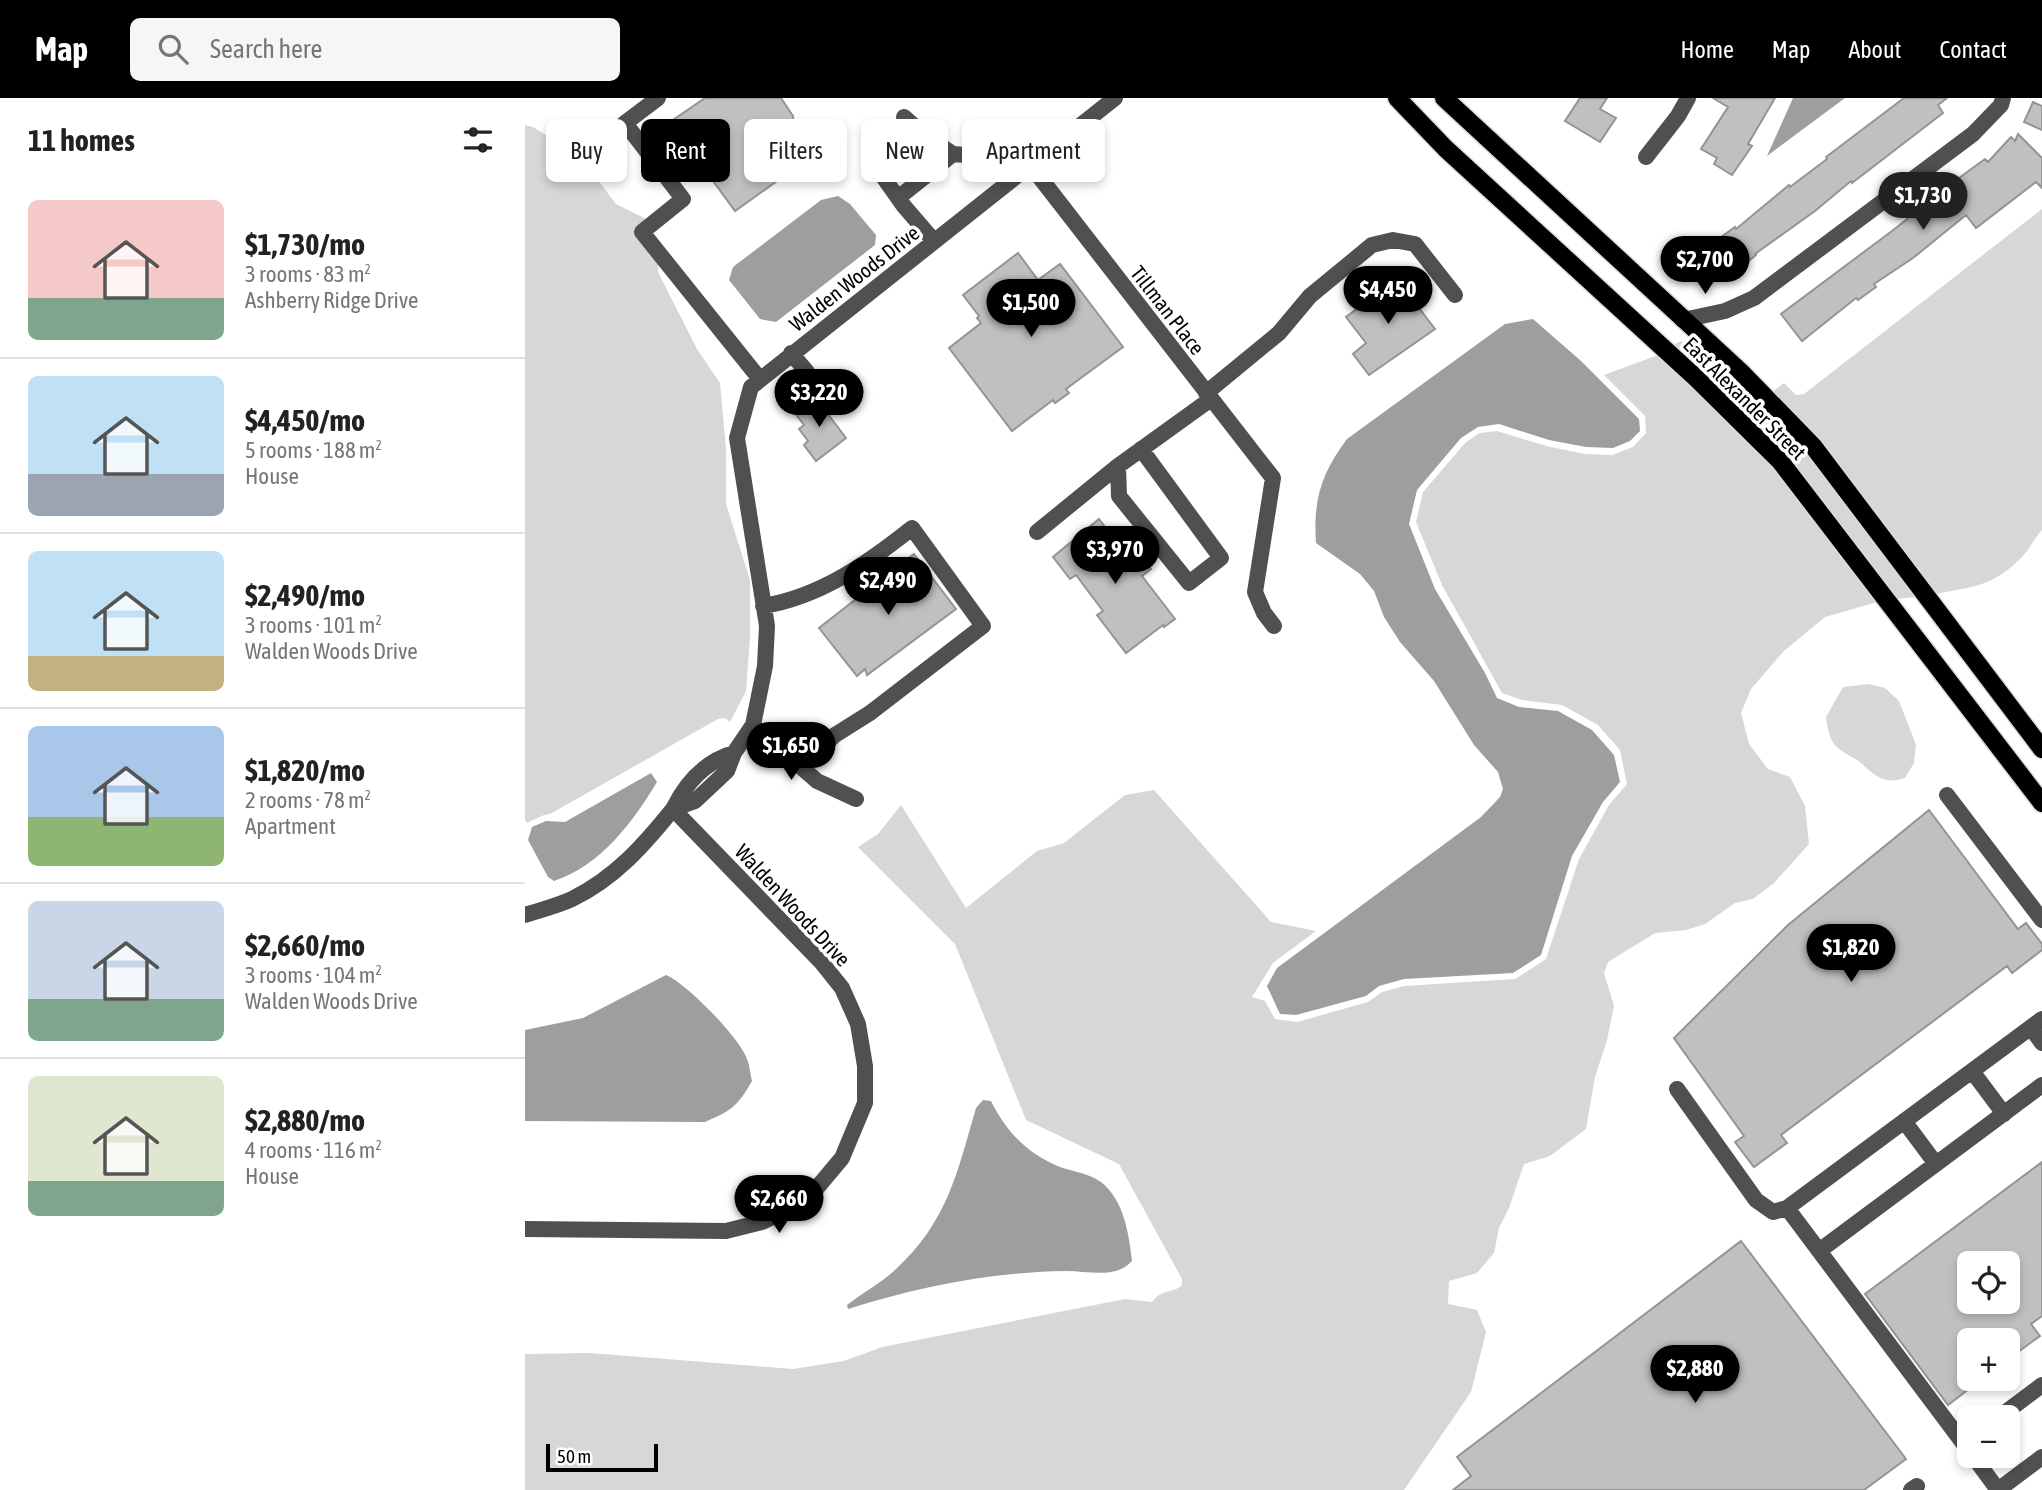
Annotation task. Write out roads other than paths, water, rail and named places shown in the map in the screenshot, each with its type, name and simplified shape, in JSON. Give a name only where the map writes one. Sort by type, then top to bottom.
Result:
[{"type":"main road","name":"East Alexander Street","points":[[1397,98],[1446,149],[1696,378],[1780,461],[2042,803]]},
{"type":"main road","name":"East Alexander Street","points":[[1444,98],[1741,372],[1813,446],[2042,749]]},
{"type":"street","points":[[627,121],[657,98]]},
{"type":"street","name":"Walden Woods Drive","points":[[1089,119],[1115,98]]},
{"type":"street","points":[[1646,157],[1678,116],[1688,98]]},
{"type":"street","points":[[1683,320],[1725,311],[1754,298],[1973,134],[2001,105],[2003,98]]},
{"type":"street","points":[[904,117],[953,154],[962,155]]},
{"type":"street","points":[[627,126],[683,199],[642,232],[759,378]]},
{"type":"street","points":[[898,198],[953,154]]},
{"type":"street","points":[[887,182],[934,242]]},
{"type":"street","name":"Walden Woods Drive","points":[[525,915],[571,900],[605,880],[631,858],[673,809],[683,789],[715,758],[734,753],[753,724],[765,666],[767,626],[737,438],[751,387],[759,378],[1011,182]]},
{"type":"street","name":"Tillman Place","points":[[1043,182],[1273,478],[1255,592],[1264,613],[1274,626]]},
{"type":"street","points":[[1037,532],[1208,396],[1279,333],[1310,296],[1372,245],[1393,240],[1415,244],[1455,295]]},
{"type":"street","points":[[791,353],[807,372]]},
{"type":"street","points":[[1118,466],[1119,496],[1189,583],[1221,558],[1141,449]]},
{"type":"street","points":[[764,606],[784,603],[826,587],[912,528],[983,626],[870,713],[835,735],[800,766]]},
{"type":"street","points":[[753,724],[817,781],[856,800]]},
{"type":"street","points":[[1947,795],[2042,920]]},
{"type":"street","name":"Walden Woods Drive","points":[[525,1229],[726,1231],[762,1222],[789,1209],[816,1189],[842,1158],[865,1102],[865,1066],[858,1024],[842,988],[823,963],[673,809]]},
{"type":"street","points":[[1677,1089],[1756,1200],[1773,1212],[1787,1208],[2036,1024],[2042,1043]]},
{"type":"street","points":[[1972,1071],[2004,1114]]},
{"type":"street","points":[[1819,1251],[2042,1086]]},
{"type":"street","points":[[1904,1121],[1936,1164]]},
{"type":"street","points":[[1787,1208],[1957,1433]]},
{"type":"street","points":[[2015,1405],[2042,1385]]},
{"type":"street","points":[[1983,1468],[1998,1490],[2042,1457]]}]
